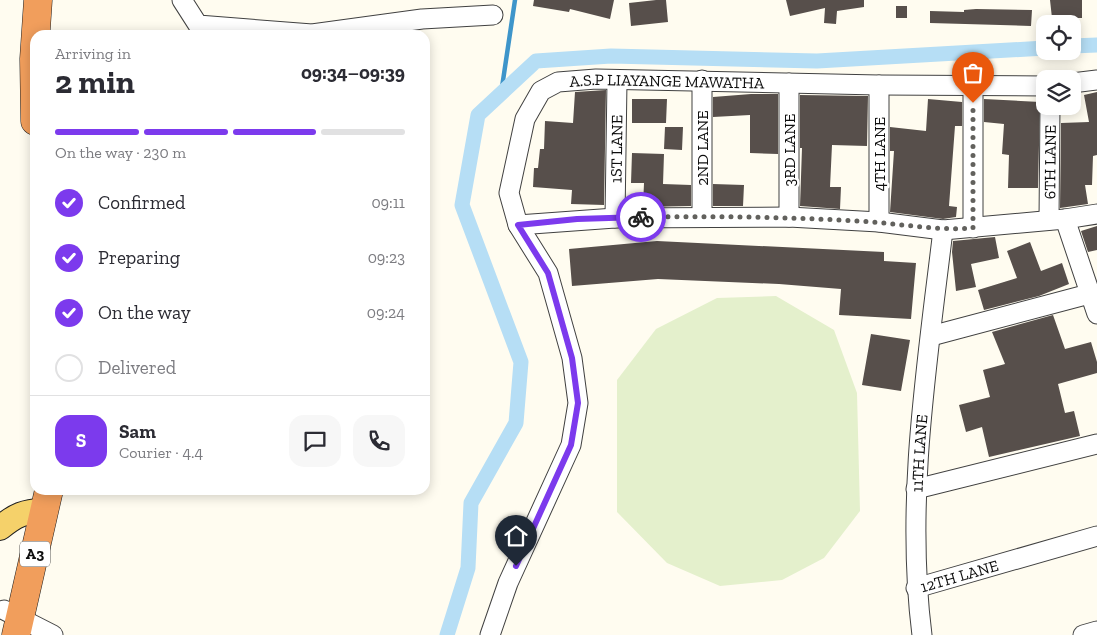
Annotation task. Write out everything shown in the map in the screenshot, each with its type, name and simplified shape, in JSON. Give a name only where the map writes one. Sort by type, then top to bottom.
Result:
[{"type":"highway","points":[[36,30],[38,0]]},
{"type":"highway","points":[[51,30],[54,0]]},
{"type":"highway","name":"A3","points":[[10,623],[40,500]]},
{"type":"main road","points":[[0,528],[40,500]]},
{"type":"street","points":[[182,0],[198,25],[261,30]]},
{"type":"street","points":[[341,30],[422,19],[493,15]]},
{"type":"street","name":"A.S.P LIAYANGE MAWATHA","points":[[490,635],[508,583],[571,445],[578,403],[572,358],[548,273],[518,225],[509,193],[526,119],[541,91],[558,82],[596,79],[617,81],[702,80],[879,85],[1036,86]]},
{"type":"street","name":"2ND LANE","points":[[702,80],[702,216]]},
{"type":"street","points":[[1081,82],[1097,80]]},
{"type":"street","name":"1ST LANE","points":[[615,218],[617,81]]},
{"type":"street","name":"3RD LANE","points":[[789,83],[789,217]]},
{"type":"street","name":"4TH LANE","points":[[879,85],[879,222]]},
{"type":"street","points":[[973,85],[973,228]]},
{"type":"street","name":"6TH LANE","points":[[1051,115],[1057,220]]},
{"type":"street","points":[[518,225],[615,218],[789,217],[879,222],[943,230],[1057,220],[1097,214]]},
{"type":"street","points":[[1057,220],[1097,314]]},
{"type":"street","name":"11TH LANE","points":[[943,230],[930,336],[916,489],[1097,444]]},
{"type":"street","points":[[930,336],[1089,294]]},
{"type":"street","name":"12TH LANE","points":[[916,489],[916,588],[1097,536]]},
{"type":"street","points":[[916,588],[922,635]]},
{"type":"street","points":[[10,623],[53,635]]},
{"type":"street","points":[[1083,635],[1097,631]]},
{"type":"green space","points":[[776,296],[834,330],[857,393],[860,511],[824,558],[782,580],[720,586],[667,563],[617,512],[617,380],[656,329],[717,298]]},
{"type":"building","points":[[534,0],[614,0],[610,19],[570,9],[569,12],[533,6]]},
{"type":"building","points":[[666,0],[668,22],[631,26],[629,3]]},
{"type":"building","points":[[786,0],[864,0],[864,7],[837,11],[836,24],[824,23],[825,8],[790,16]]},
{"type":"building","points":[[1050,0],[1082,0],[1082,18],[1081,15],[1052,15]]},
{"type":"building","points":[[896,6],[907,6],[907,18],[896,18]]},
{"type":"building","points":[[964,10],[1032,10],[1031,26],[930,23],[930,11],[964,12]]},
{"type":"building","points":[[606,90],[604,205],[571,204],[572,190],[533,187],[534,168],[538,168],[540,149],[544,149],[545,121],[573,123],[575,92]]},
{"type":"building","points":[[1097,92],[1097,155],[1093,156],[1092,185],[1085,185],[1088,204],[1060,208],[1061,123],[1089,122],[1084,95]]},
{"type":"building","points":[[778,94],[778,154],[750,153],[750,115],[713,117],[713,97]]},
{"type":"building","points":[[800,95],[868,96],[867,146],[832,145],[830,187],[841,187],[840,209],[800,206],[802,148],[800,148]]},
{"type":"building","points":[[632,99],[667,99],[666,123],[632,123]]},
{"type":"building","points":[[928,99],[962,102],[962,126],[955,126],[949,206],[957,207],[956,217],[943,219],[890,212],[894,151],[890,151],[890,127],[926,131]]},
{"type":"building","points":[[984,99],[1036,102],[1036,115],[1040,115],[1038,188],[1008,188],[1009,155],[1002,154],[1004,124],[984,122]]},
{"type":"building","points":[[665,127],[683,127],[682,150],[664,149]]},
{"type":"building","points":[[632,153],[664,154],[663,184],[691,185],[691,206],[643,207],[644,183],[631,183]]},
{"type":"building","points":[[713,184],[744,185],[743,206],[713,206]]},
{"type":"building","points":[[1097,226],[1097,250],[1088,252],[1081,231]]},
{"type":"building","points":[[995,237],[999,258],[971,264],[976,287],[956,291],[952,252],[953,241]]},
{"type":"building","points":[[657,241],[884,252],[884,261],[916,263],[911,319],[839,315],[841,289],[779,284],[658,279],[572,286],[569,249]]},
{"type":"building","points":[[1030,242],[1041,271],[1062,263],[1069,284],[1039,296],[984,310],[978,290],[1017,278],[1007,251]]},
{"type":"building","points":[[1053,315],[1065,349],[1091,342],[1097,362],[1097,373],[1058,384],[1065,413],[1074,411],[1080,436],[989,457],[982,427],[966,432],[959,405],[990,397],[983,370],[1005,364],[992,332]]},
{"type":"building","points":[[871,334],[910,340],[901,391],[862,385]]},
{"type":"waterway","points":[[501,94],[515,0]]},
{"type":"waterway","points":[[1081,46],[1097,45]]},
{"type":"waterway","points":[[447,635],[468,568],[471,503],[516,423],[521,362],[462,205],[478,115],[536,61],[611,56],[817,61],[1036,49]]},
{"type":"way so far","points":[[641,217],[789,217],[879,222],[943,230],[973,228],[973,103]]},
{"type":"route","points":[[516,566],[555,484],[571,445],[578,403],[572,358],[548,273],[518,225],[577,219],[641,217]]}]
